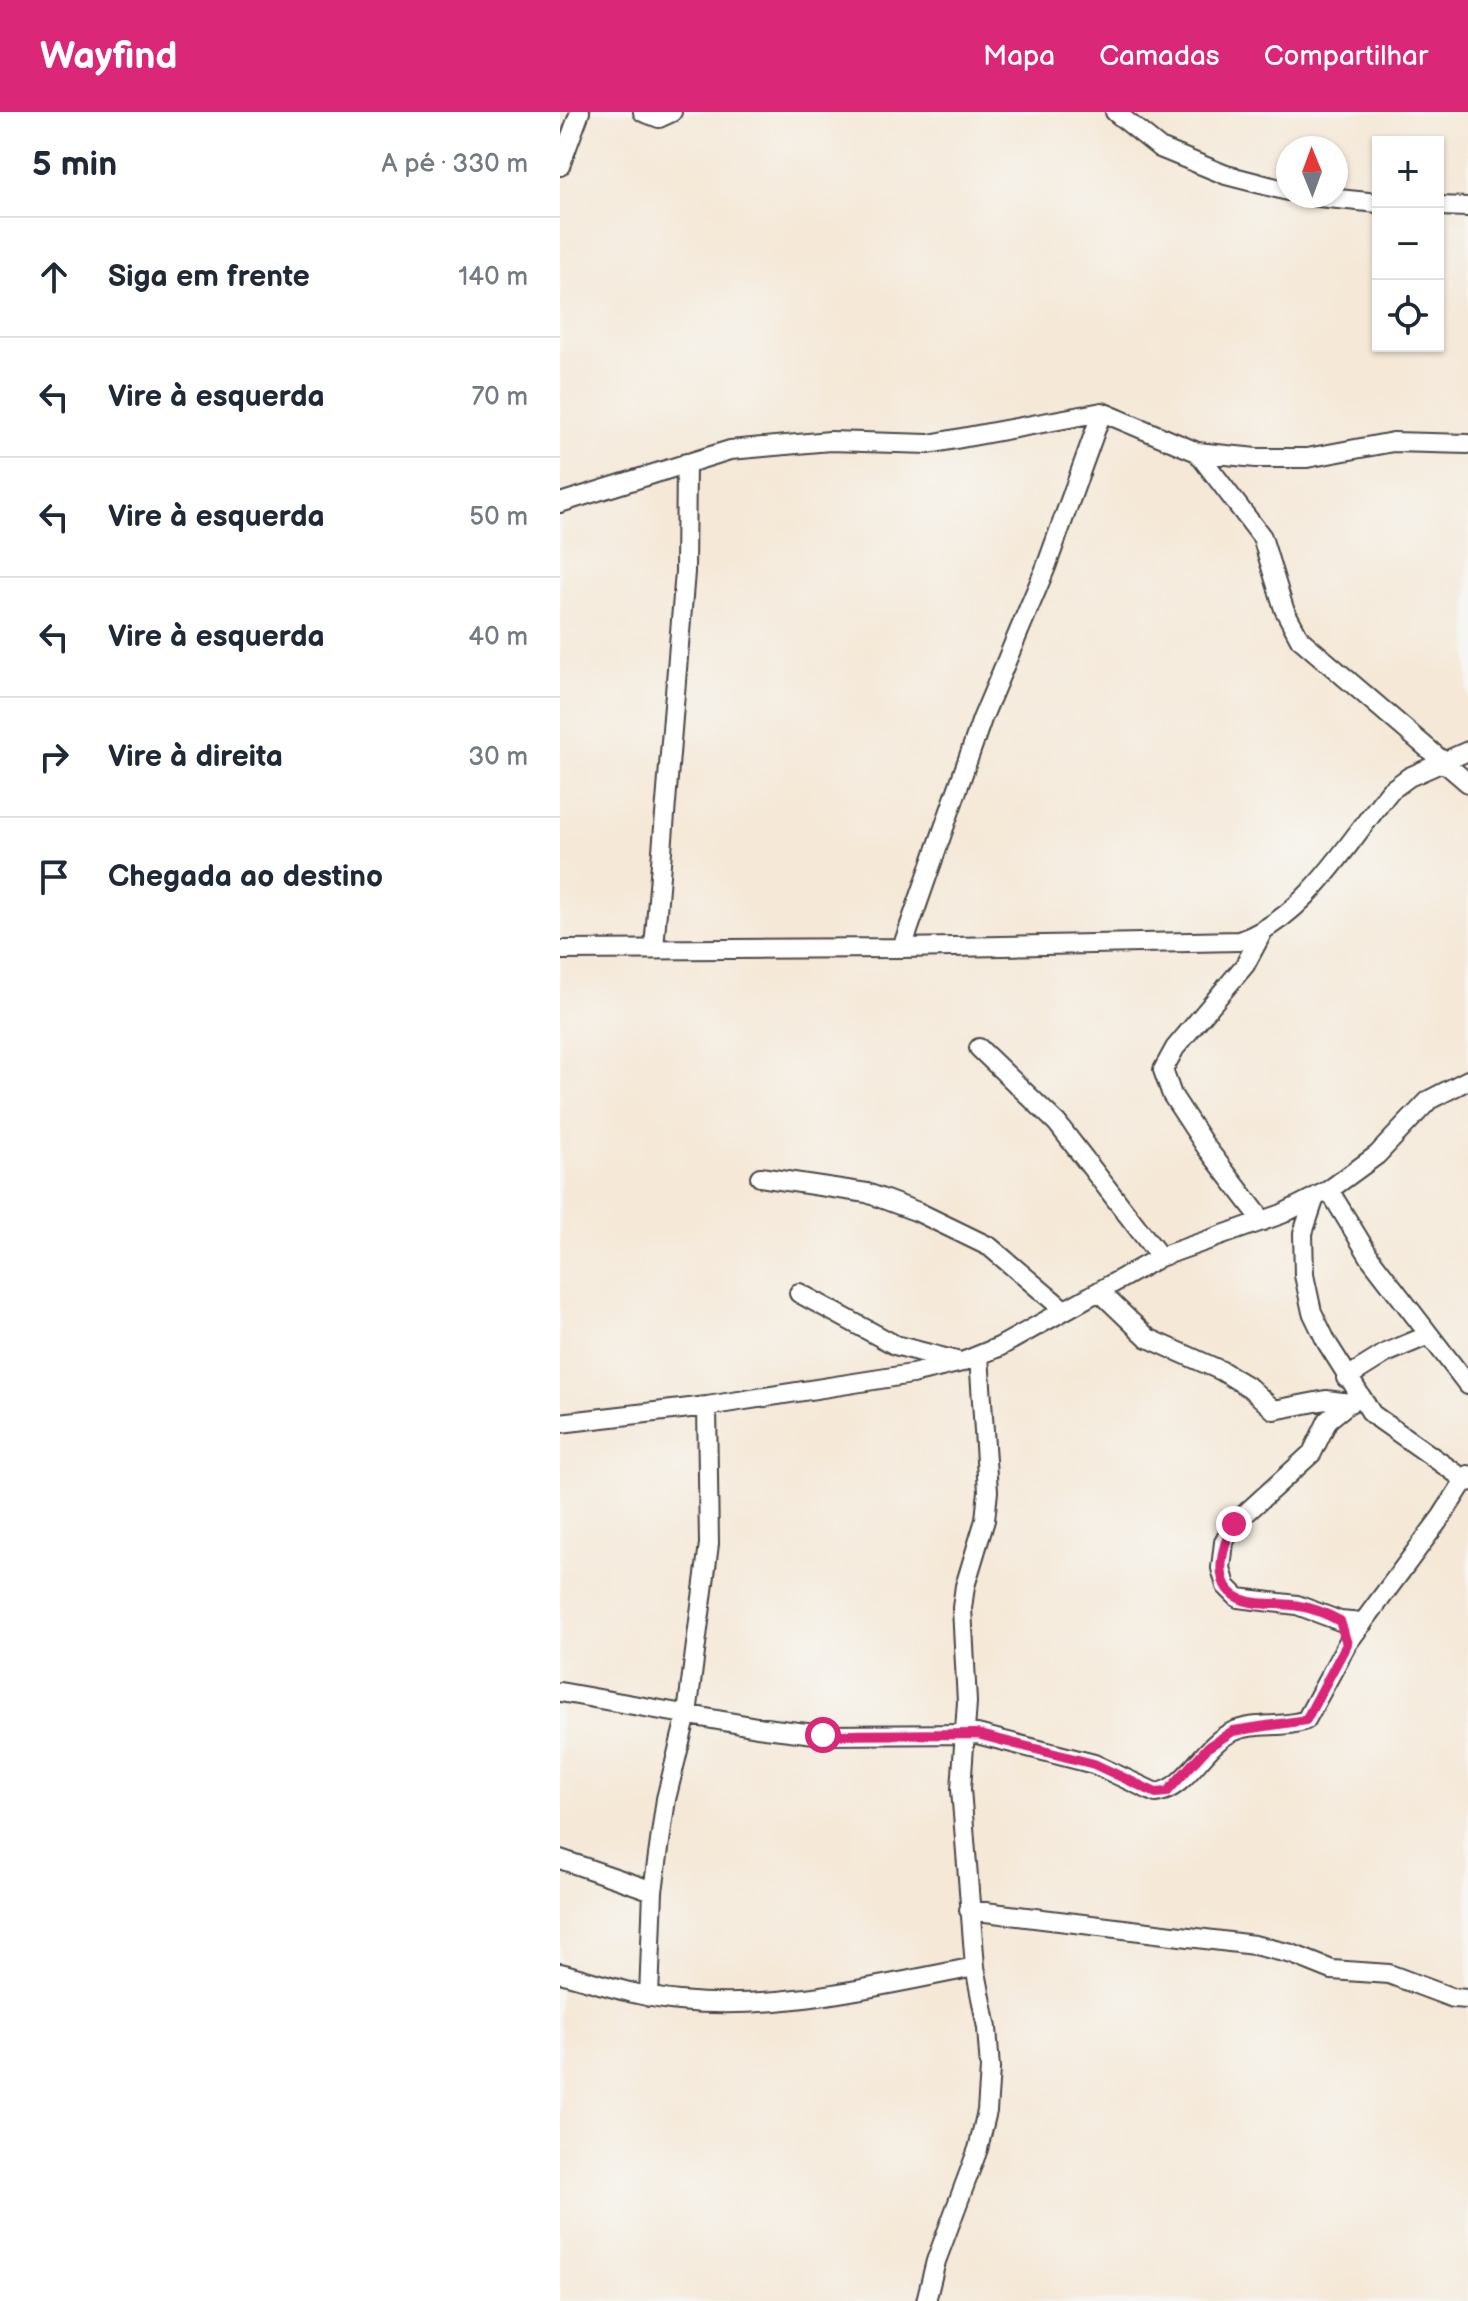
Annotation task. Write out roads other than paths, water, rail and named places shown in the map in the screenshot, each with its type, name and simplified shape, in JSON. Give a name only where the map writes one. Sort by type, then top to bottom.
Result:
[{"type":"street","points":[[560,166],[580,112]]},
{"type":"street","points":[[643,112],[659,118],[672,112]]},
{"type":"street","points":[[1115,112],[1160,148],[1226,175],[1276,188]]},
{"type":"street","points":[[1348,200],[1372,202]]},
{"type":"street","points":[[1444,206],[1468,207]]},
{"type":"street","points":[[902,948],[982,719],[1046,567],[1102,412]]},
{"type":"street","points":[[560,503],[730,450],[770,444],[929,444],[1102,412],[1197,452],[1307,458],[1393,442],[1468,444]]},
{"type":"street","points":[[1197,452],[1262,537],[1284,609],[1300,639],[1468,783]]},
{"type":"street","points":[[654,948],[685,572],[686,463]]},
{"type":"street","points":[[560,950],[902,948],[1239,941],[1262,933],[1289,913],[1390,791],[1443,761],[1468,751]]},
{"type":"street","points":[[1262,933],[1245,965],[1175,1048],[1163,1070],[1172,1095],[1206,1147],[1263,1221]]},
{"type":"street","points":[[979,1048],[1057,1123],[1160,1257]]},
{"type":"street","points":[[560,1423],[707,1406],[912,1374],[970,1359],[1160,1257],[1282,1214],[1322,1194],[1377,1155],[1429,1100],[1468,1080]]},
{"type":"street","points":[[760,1177],[867,1193],[918,1212],[990,1247],[1064,1310]]},
{"type":"street","points":[[560,1692],[823,1735],[963,1733],[1094,1764],[1145,1789],[1167,1792],[1208,1747],[1233,1731],[1306,1720],[1347,1644],[1467,1480],[1354,1399],[1312,1312],[1304,1275],[1303,1233],[1322,1194]]},
{"type":"street","points":[[1322,1194],[1468,1385]]},
{"type":"street","points":[[1282,1214],[1303,1233]]},
{"type":"street","points":[[1099,1291],[1148,1338],[1231,1377],[1250,1388],[1274,1410],[1326,1400],[1354,1399]]},
{"type":"street","points":[[799,1293],[895,1345],[970,1359]]},
{"type":"street","points":[[1346,1378],[1386,1353],[1429,1335]]},
{"type":"street","points":[[926,2301],[936,2261],[978,2149],[987,2111],[987,2028],[975,1967],[961,1789],[967,1692],[962,1608],[965,1586],[985,1520],[988,1491],[970,1359]]},
{"type":"street","points":[[1354,1399],[1328,1420],[1312,1453],[1234,1524],[1224,1542],[1221,1568],[1226,1586],[1238,1598],[1297,1605],[1340,1621],[1363,1623]]},
{"type":"street","points":[[649,1997],[653,1891],[666,1799],[687,1714],[709,1544],[707,1406]]},
{"type":"street","points":[[1340,1621],[1347,1644]]},
{"type":"street","points":[[560,1859],[653,1891]]},
{"type":"street","points":[[969,1910],[1254,1945],[1292,1954],[1332,1970],[1389,1974],[1453,1998],[1468,1999]]},
{"type":"street","points":[[560,1973],[649,1997],[725,2004],[765,2003],[975,1967]]}]
